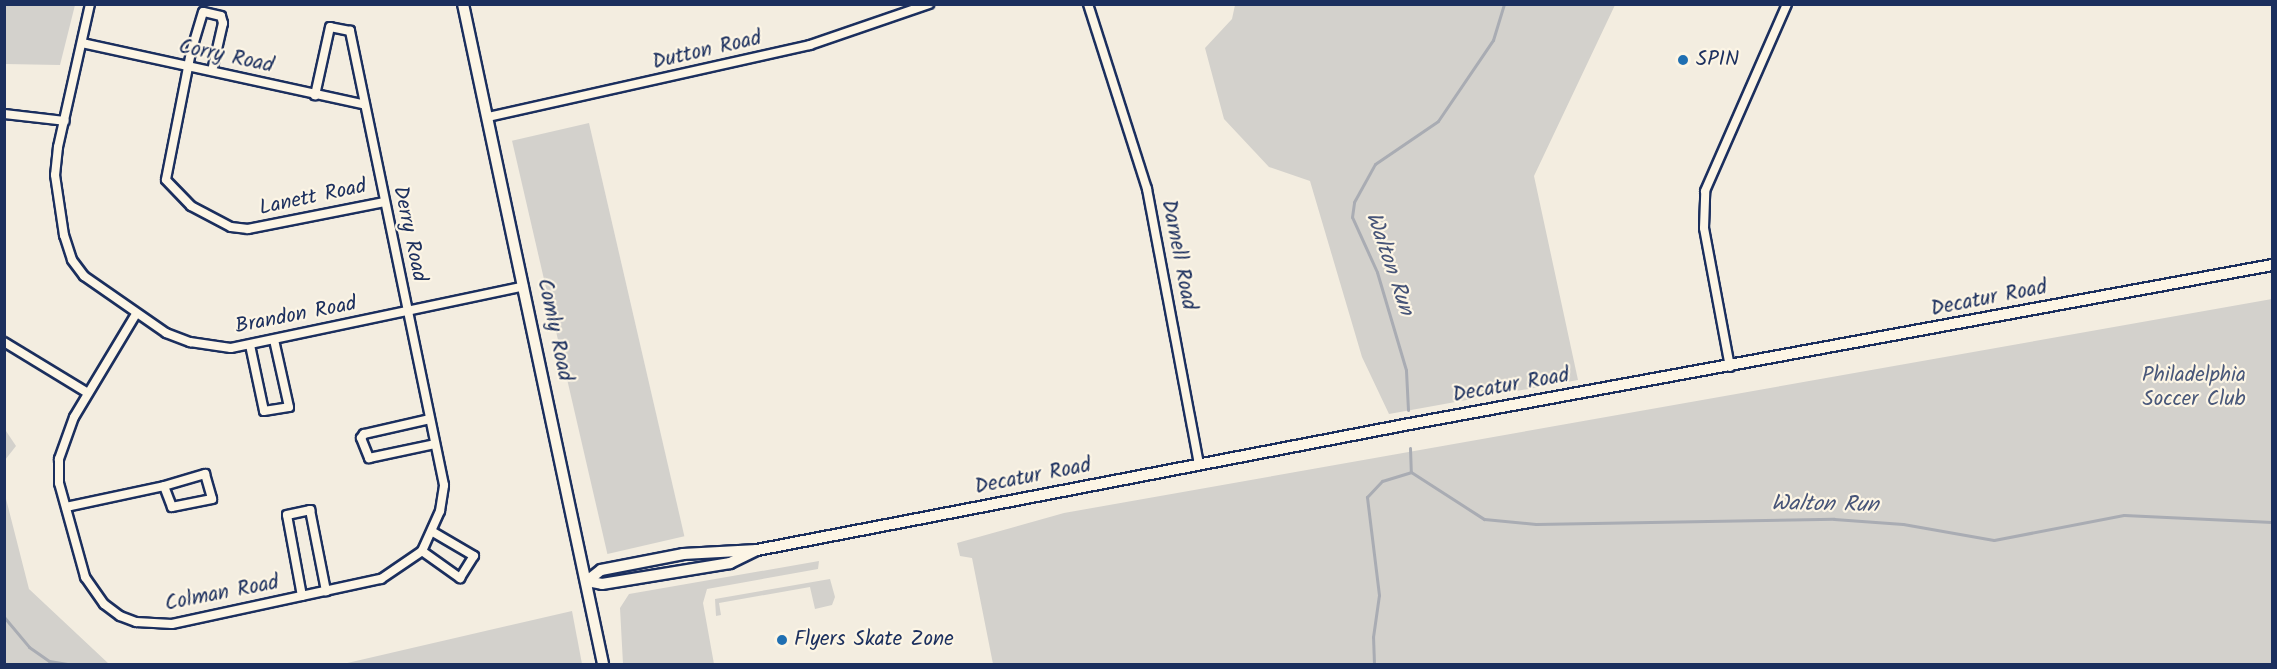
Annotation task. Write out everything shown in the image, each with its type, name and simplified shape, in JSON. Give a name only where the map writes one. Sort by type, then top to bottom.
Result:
[{"type":"street","name":"Brandon Road","points":[[90,4],[55,174],[57,203],[72,260],[84,276],[136,314],[166,333],[190,342],[231,348],[524,286]]},
{"type":"street","name":"Comly Road","points":[[463,4],[603,664]]},
{"type":"street","name":"Dutton Road","points":[[488,117],[791,50],[929,4]]},
{"type":"street","name":"Darnell Road","points":[[1088,4],[1147,189],[1199,464]]},
{"type":"street","points":[[1730,367],[1704,228],[1705,191],[1787,4]]},
{"type":"street","points":[[191,67],[194,40],[204,12],[221,16],[223,23],[212,71]]},
{"type":"street","name":"Derry Road","points":[[315,95],[330,27],[350,31],[362,104],[444,484],[433,532]]},
{"type":"street","name":"Corry Road","points":[[82,43],[362,104]]},
{"type":"street","name":"Lanett Road","points":[[191,67],[166,180],[191,206],[231,227],[248,229],[384,202]]},
{"type":"street","points":[[4,114],[65,121]]},
{"type":"street","name":"Decatur Road","points":[[587,580],[602,585],[730,563],[758,550],[1199,464],[2272,265]]},
{"type":"street","name":"Colman Road","points":[[136,314],[64,437],[59,459],[59,483],[86,577],[93,592],[120,616],[152,624],[172,624],[381,579],[422,551],[433,532]]},
{"type":"street","points":[[250,345],[264,411],[289,406],[274,340]]},
{"type":"street","points":[[4,342],[88,393]]},
{"type":"street","points":[[430,419],[364,434],[361,438],[369,458],[435,444]]},
{"type":"street","points":[[66,507],[164,486],[205,474],[212,499],[172,507],[164,486]]},
{"type":"street","points":[[302,596],[287,515],[310,510],[327,591]]},
{"type":"street","points":[[422,551],[460,578],[474,556],[433,532]]},
{"type":"green space","points":[[5,4],[75,5],[60,65],[5,64]]},
{"type":"green space","points":[[1235,5],[1615,5],[1534,176],[1578,380],[1389,414],[1362,357],[1310,181],[1269,167],[1224,119],[1205,48],[1232,19]]},
{"type":"green space","points":[[589,123],[684,536],[607,554],[512,141]]},
{"type":"green space","name":"Philadelphia Soccer Club","points":[[2272,299],[2272,664],[993,664],[972,558],[960,556],[957,543],[1064,513]]},
{"type":"green space","points":[[4,428],[16,446],[5,460],[4,460]]},
{"type":"green space","points":[[4,491],[29,589],[109,664],[5,664]]},
{"type":"green space","points":[[819,561],[818,569],[707,589],[703,603],[714,664],[623,664],[620,608],[629,594]]},
{"type":"green space","points":[[830,579],[835,597],[832,605],[815,609],[810,587],[719,603],[721,615],[716,616],[715,599]]},
{"type":"green space","points":[[572,611],[582,664],[343,664]]},
{"type":"waterway","name":"Walton Run","points":[[1408,410],[1406,370],[1377,272],[1352,217],[1354,202],[1375,164],[1438,121],[1493,40],[1504,4]]},
{"type":"waterway","name":"Walton Run","points":[[1410,448],[1411,472]]},
{"type":"waterway","name":"Walton Run","points":[[1411,472],[1484,519],[1536,524],[1834,519],[1903,524],[1994,540],[2124,515],[2272,522]]},
{"type":"waterway","points":[[1374,664],[1373,637],[1379,595],[1367,497],[1382,481],[1411,472]]},
{"type":"waterway","points":[[4,617],[29,647],[49,661],[69,664]]},
{"type":"waterway","points":[[70,664],[86,664]]},
{"type":"place","name":"SPIN","points":[[1683,60]]},
{"type":"place","name":"Flyers Skate Zone","points":[[782,640]]}]
